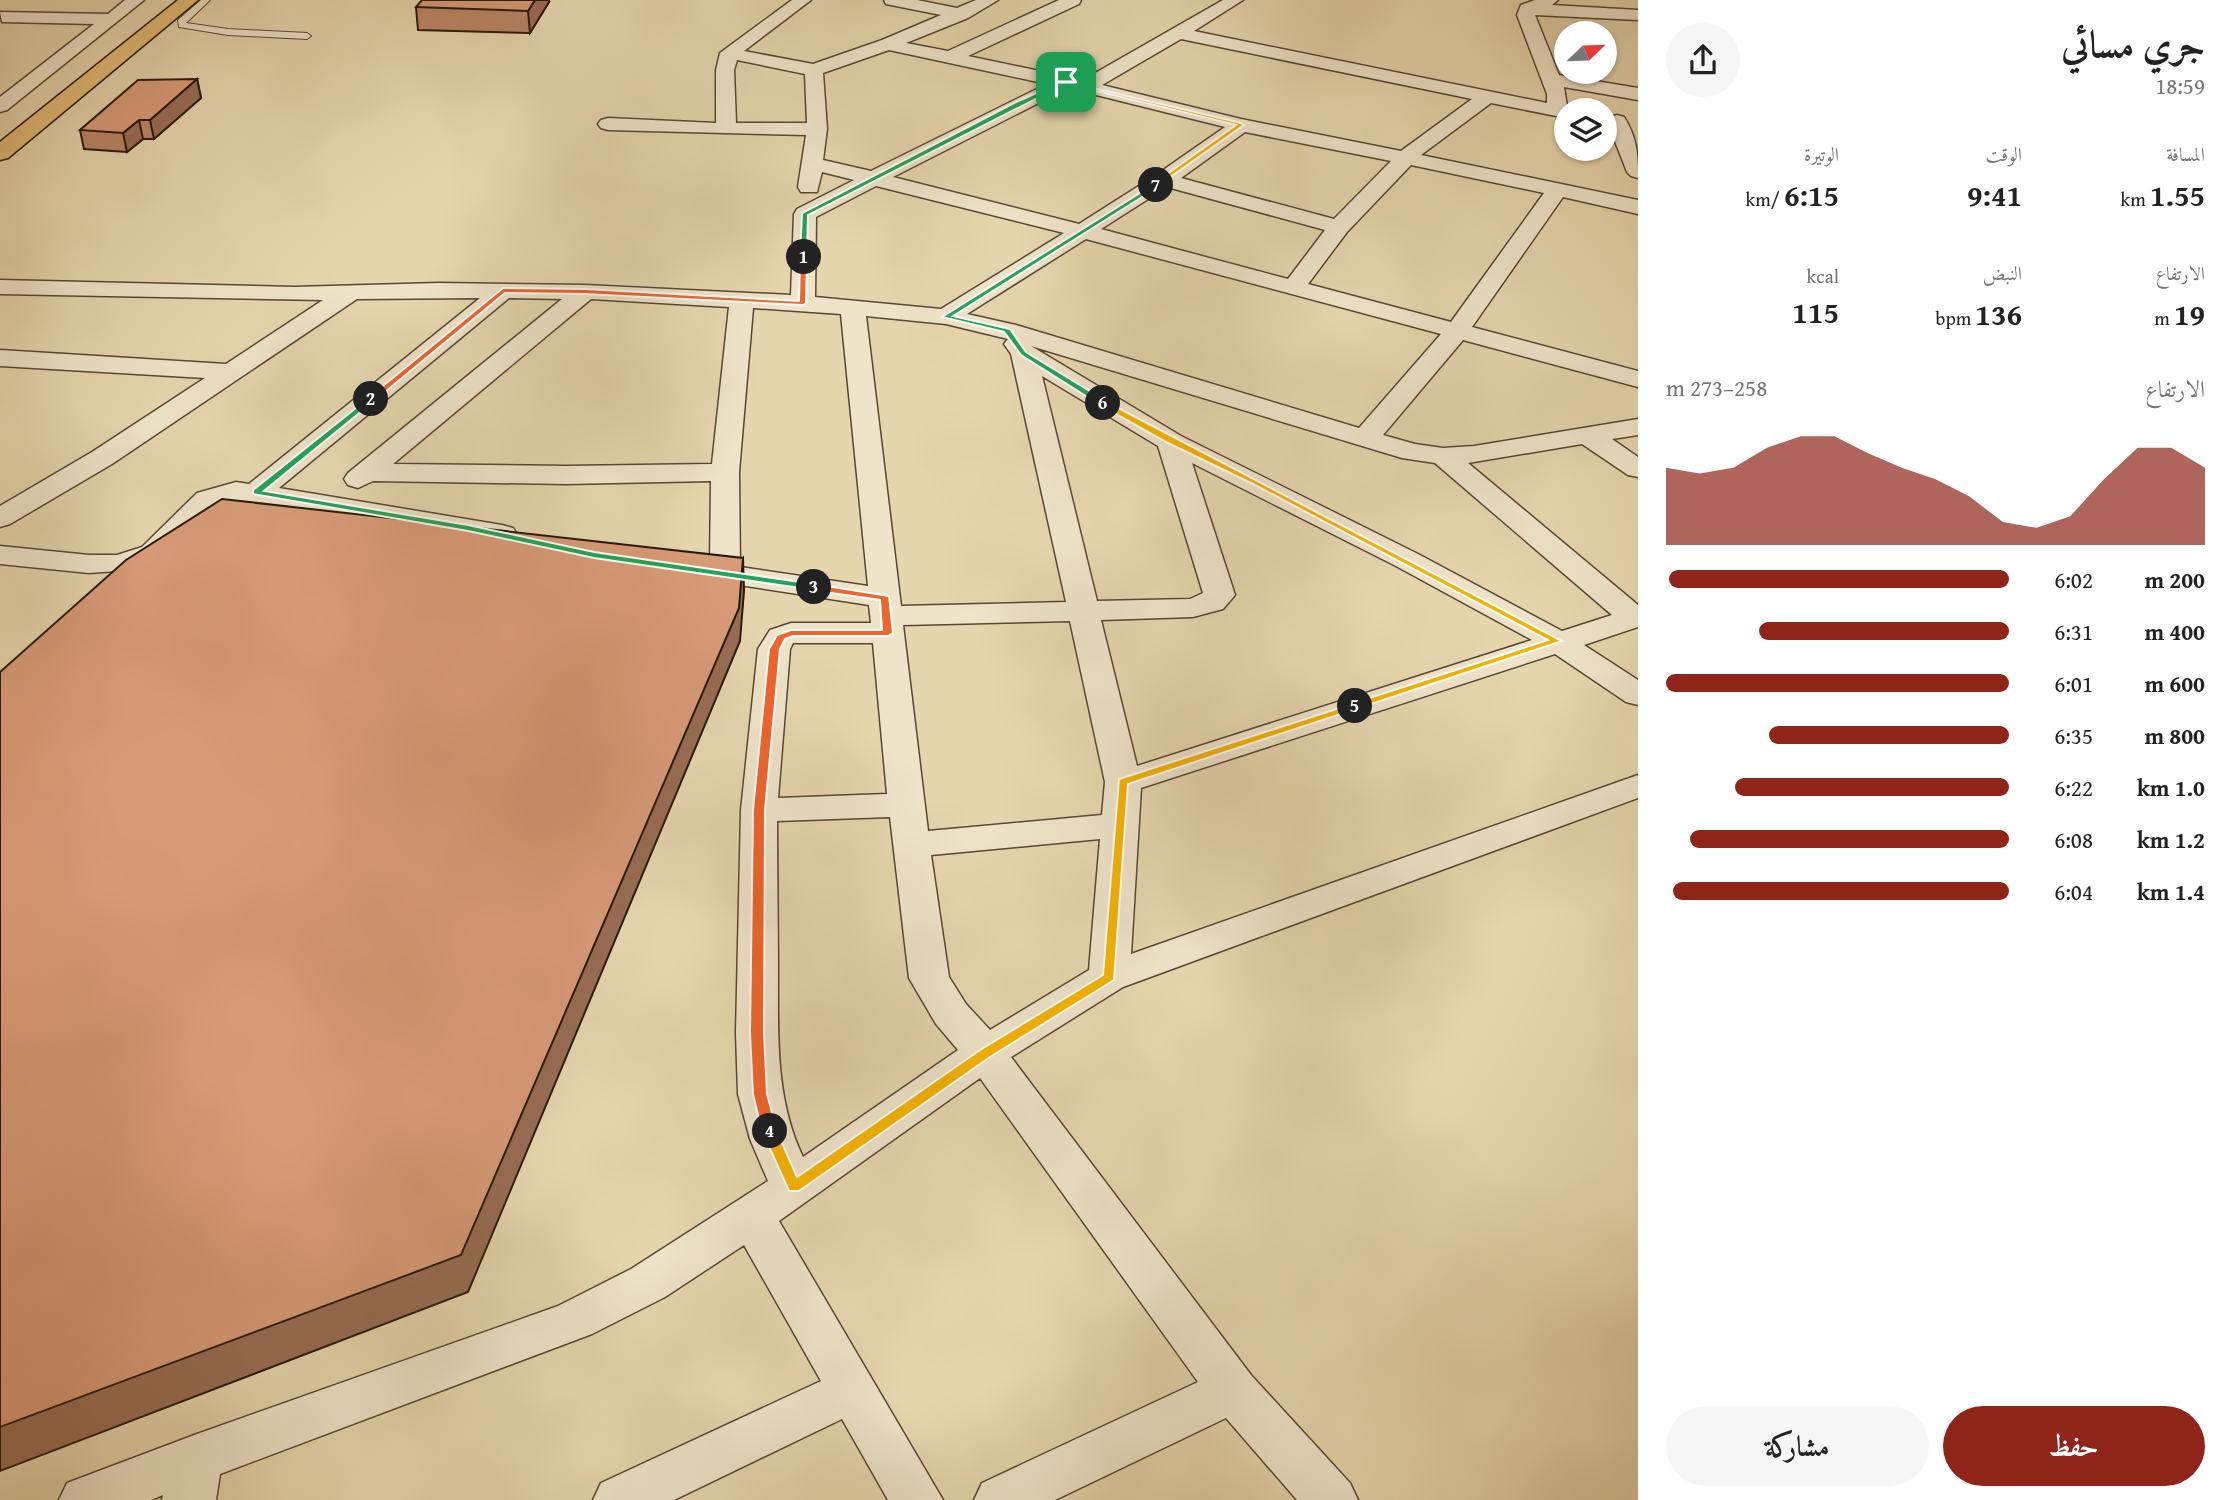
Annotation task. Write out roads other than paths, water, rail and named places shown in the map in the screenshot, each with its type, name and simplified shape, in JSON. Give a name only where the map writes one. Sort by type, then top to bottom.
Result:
[{"type":"main road","points":[[0,134],[172,0]]},
{"type":"main road","points":[[0,153],[189,0]]},
{"type":"street","points":[[1,17],[24,0]]},
{"type":"street","points":[[0,106],[136,0]]},
{"type":"street","points":[[726,129],[725,70],[729,53],[803,0]]},
{"type":"street","points":[[892,0],[962,14]]},
{"type":"street","points":[[729,53],[814,70],[888,44],[990,0]]},
{"type":"street","points":[[951,57],[1073,0]]},
{"type":"street","points":[[1527,9],[1550,0]]},
{"type":"street","points":[[1204,2],[1231,3]]},
{"type":"street","points":[[805,214],[875,180],[1018,103],[1075,84],[1179,33],[1231,3]]},
{"type":"street","points":[[1527,9],[1638,15]]},
{"type":"street","points":[[1527,9],[1526,15],[1558,98]]},
{"type":"street","points":[[1,17],[112,19]]},
{"type":"street","points":[[1179,33],[1554,109]]},
{"type":"street","points":[[888,44],[1075,84],[1241,125],[1638,207]]},
{"type":"street","points":[[803,303],[805,214],[817,130],[814,70]]},
{"type":"street","points":[[1551,79],[1638,94]]},
{"type":"street","points":[[1293,288],[1339,227],[1406,158],[1488,97]]},
{"type":"street","points":[[0,114],[46,116]]},
{"type":"street","points":[[1617,121],[1638,125]]},
{"type":"street","points":[[608,124],[817,130]]},
{"type":"street","points":[[946,317],[1164,180],[1241,125]]},
{"type":"street","points":[[1617,132],[1638,172]]},
{"type":"street","points":[[812,163],[1082,231],[1638,379]]},
{"type":"street","points":[[1164,180],[1339,227]]},
{"type":"street","points":[[1365,438],[1456,332],[1558,189]]},
{"type":"street","points":[[3,290],[585,292],[803,303],[946,317],[1015,342],[1119,366],[1412,452],[1443,456],[1474,454],[1638,427]]},
{"type":"street","points":[[257,492],[503,291]]},
{"type":"street","points":[[0,518],[102,458],[352,292]]},
{"type":"street","points":[[329,503],[585,292]]},
{"type":"street","points":[[725,574],[725,472],[742,300]]},
{"type":"street","points":[[853,308],[909,825],[929,978],[951,1014],[985,1053],[1233,1390],[1331,1500]]},
{"type":"street","points":[[1015,342],[1171,442],[1256,482],[1557,641],[1638,695]]},
{"type":"street","points":[[1015,342],[1084,612],[1123,782],[1110,977]]},
{"type":"street","points":[[0,358],[231,372]]},
{"type":"street","points":[[1588,436],[1638,469]]},
{"type":"street","points":[[794,1187],[772,1139],[760,1094],[757,1033],[759,810],[774,649],[781,637],[791,633],[886,616],[1193,608],[1212,603],[1219,595],[1171,442]]},
{"type":"street","points":[[1443,456],[1636,617]]},
{"type":"street","points":[[366,472],[566,475],[725,472]]},
{"type":"street","points":[[0,555],[89,564],[120,564],[153,553],[207,499],[236,491],[329,503],[533,541]]},
{"type":"street","points":[[671,566],[725,574],[886,616]]},
{"type":"street","points":[[1123,782],[1636,617]]},
{"type":"street","points":[[86,1500],[193,1478],[575,1320],[648,1283],[752,1216],[985,1053],[1110,977],[1638,786]]},
{"type":"street","points":[[759,810],[909,825],[1120,825]]},
{"type":"street","points":[[752,1216],[916,1500]]},
{"type":"street","points":[[620,1500],[853,1390]]},
{"type":"street","points":[[1001,1500],[1233,1390]]},
{"type":"lane","points":[[206,0],[187,15],[181,22],[182,25],[228,32],[307,36]]}]
